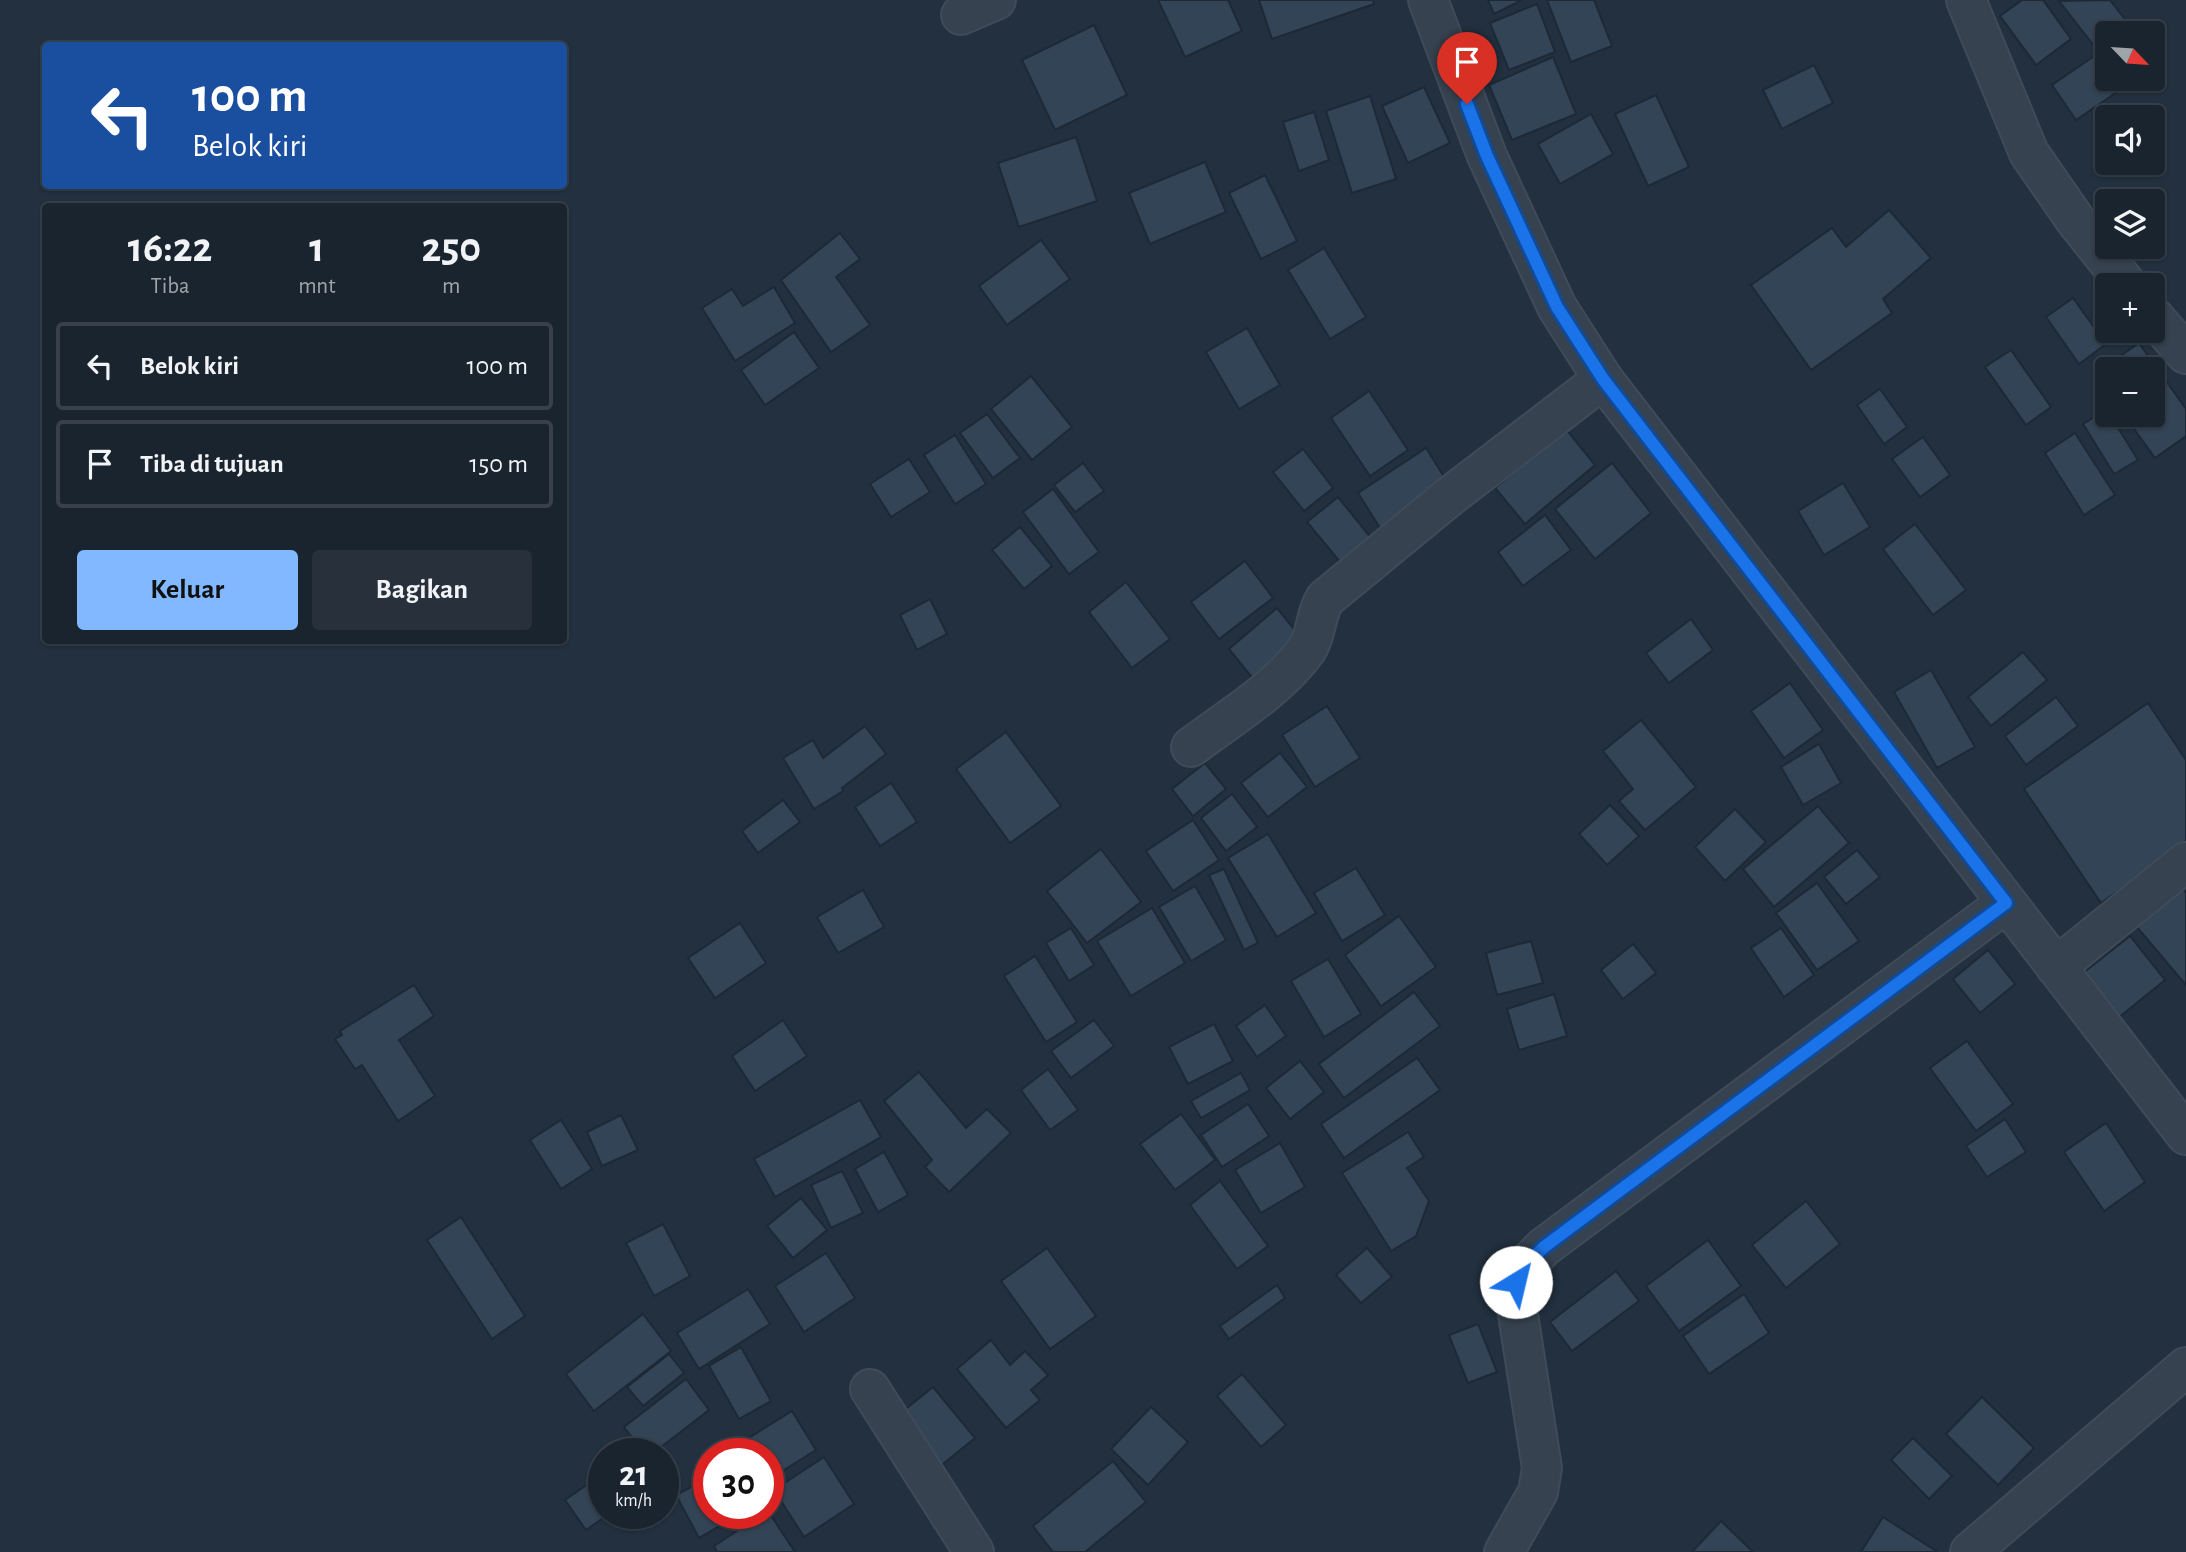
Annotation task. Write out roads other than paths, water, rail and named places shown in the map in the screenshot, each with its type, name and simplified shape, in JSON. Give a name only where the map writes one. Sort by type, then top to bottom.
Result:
[{"type":"street","points":[[961,15],[996,0]]},
{"type":"street","points":[[1428,0],[1487,156],[1557,307],[1603,379],[2186,1135]]},
{"type":"street","points":[[1966,0],[2029,153],[2076,221],[2117,273]]},
{"type":"street","points":[[2165,330],[2186,354]]},
{"type":"street","points":[[1191,747],[1294,666],[1309,647],[1316,617],[1325,599],[1448,496],[1603,379]]},
{"type":"street","points":[[2056,967],[2186,862]]},
{"type":"street","points":[[1504,1552],[1538,1492],[1542,1468],[1517,1308],[1516,1282],[1524,1267],[1554,1239],[2006,903]]},
{"type":"street","points":[[1970,1552],[2186,1367]]},
{"type":"street","points":[[870,1389],[974,1552]]}]
